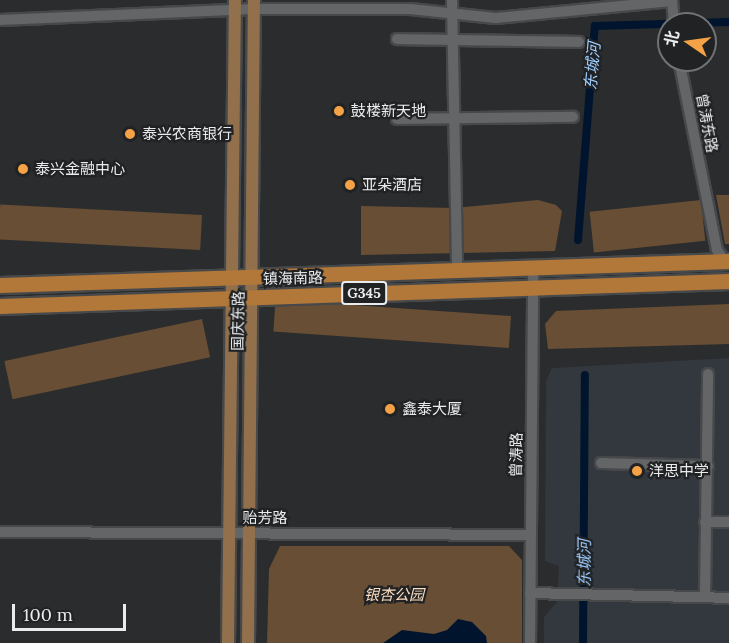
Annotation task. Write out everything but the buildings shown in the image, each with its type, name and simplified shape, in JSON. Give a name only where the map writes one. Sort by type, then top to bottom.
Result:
[{"type":"highway","name":"镇海南路","points":[[0,285],[233,280],[457,270],[727,262]]},
{"type":"highway","name":"镇海南路","points":[[0,306],[729,281]]},
{"type":"main road","name":"国庆东路","points":[[248,643],[254,279],[254,5]]},
{"type":"main road","name":"国庆东路","points":[[228,643],[235,6]]},
{"type":"street","points":[[452,0],[457,270]]},
{"type":"street","points":[[0,20],[254,5],[410,9],[451,16],[496,18],[672,1]]},
{"type":"street","points":[[397,39],[579,42]]},
{"type":"street","name":"曾涛东路","points":[[681,72],[717,250],[727,262]]},
{"type":"street","points":[[397,119],[573,117]]},
{"type":"street","name":"曾涛路","points":[[530,643],[533,268]]},
{"type":"street","points":[[705,596],[708,374]]},
{"type":"street","points":[[601,463],[708,466]]},
{"type":"street","points":[[705,522],[729,522]]},
{"type":"street","name":"贻芳路","points":[[0,532],[530,535]]},
{"type":"street","points":[[530,592],[729,598]]},
{"type":"shaded area","name":"洋思中学","points":[[729,358],[729,643],[544,643],[544,617],[557,602],[559,566],[545,561],[546,381],[552,368]]},
{"type":"green space","points":[[716,195],[729,195],[729,244],[725,244]]},
{"type":"green space","points":[[538,200],[556,205],[562,211],[555,251],[361,255],[361,206],[454,208]]},
{"type":"green space","points":[[701,200],[705,241],[594,252],[590,212]]},
{"type":"green space","points":[[0,204],[202,215],[200,250],[0,239]]},
{"type":"green space","points":[[276,300],[511,316],[509,348],[273,331]]},
{"type":"green space","points":[[729,304],[729,344],[548,349],[545,324],[556,311]]},
{"type":"green space","points":[[202,319],[210,357],[13,399],[4,361]]},
{"type":"green space","name":"银杏公园","points":[[280,546],[509,546],[522,560],[522,643],[267,643],[269,569]]},
{"type":"water","points":[[458,619],[472,622],[486,636],[487,643],[383,643],[402,630],[434,634],[447,630]]},
{"type":"waterway","name":"东城河","points":[[578,240],[595,26],[729,22]]},
{"type":"waterway","name":"东城河","points":[[583,643],[585,375]]},
{"type":"place","name":"鼓楼新天地","points":[[339,111]]},
{"type":"place","name":"泰兴农商银行","points":[[130,134]]},
{"type":"place","name":"泰兴金融中心","points":[[23,169]]},
{"type":"place","name":"亚朵酒店","points":[[350,185]]},
{"type":"place","name":"鑫泰大厦","points":[[390,409]]},
{"type":"place","name":"洋思中学","points":[[637,471]]}]
